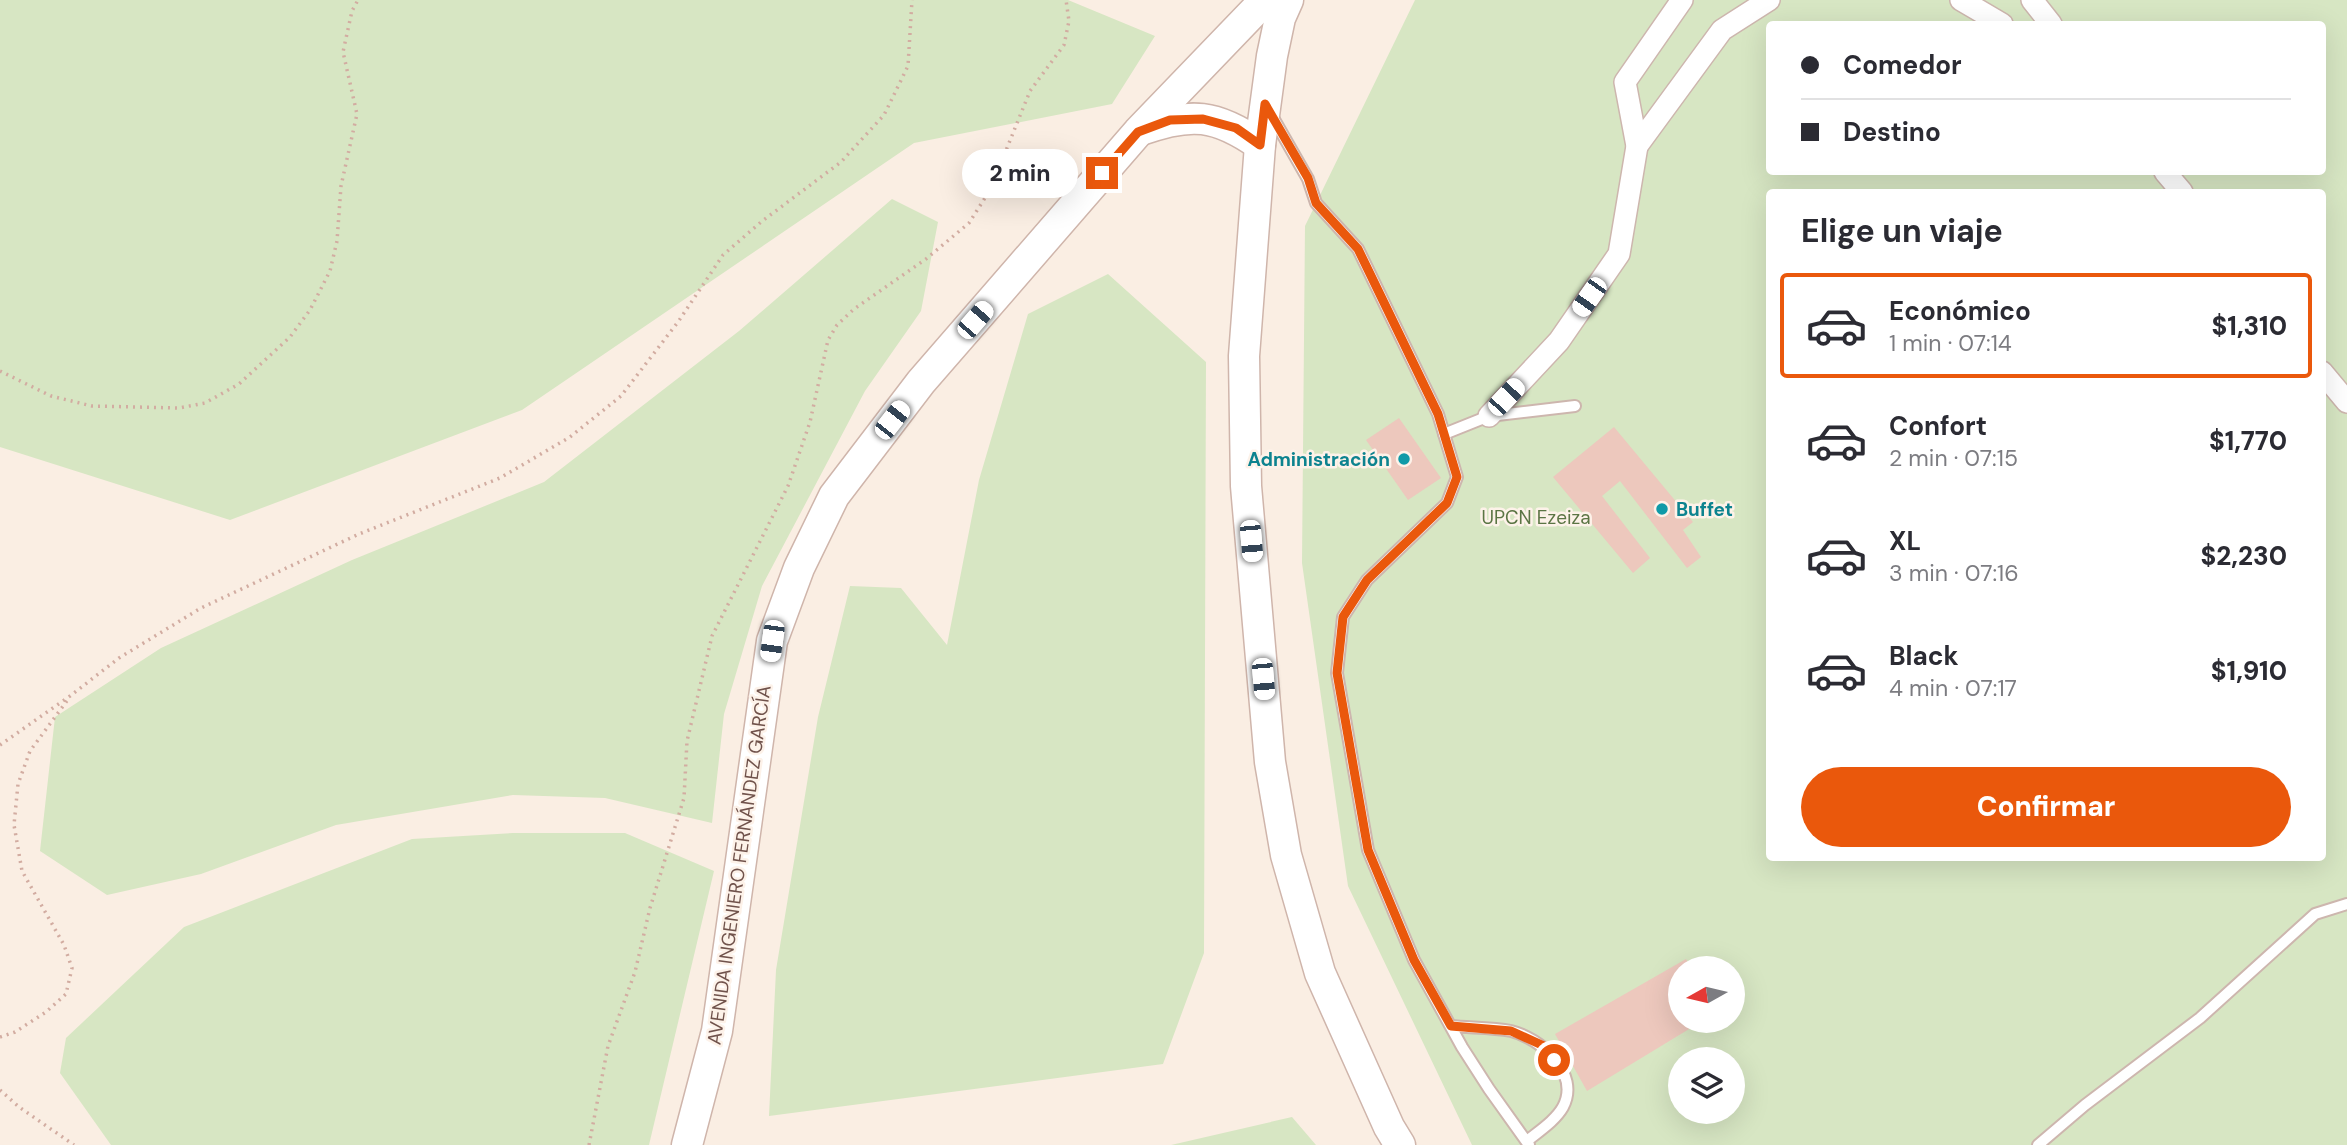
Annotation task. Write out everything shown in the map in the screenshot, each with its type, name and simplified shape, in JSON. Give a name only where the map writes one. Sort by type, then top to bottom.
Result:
[{"type":"street","name":"AVENIDA INGENIERO FERNÁNDEZ GARCÍA","points":[[687,1145],[717,1031],[772,641],[799,568],[834,496],[921,382],[1138,132],[1265,0]]},
{"type":"street","points":[[1288,0],[1280,18],[1265,104],[1244,356],[1246,486],[1270,762],[1286,855],[1320,973],[1400,1145]]},
{"type":"street","points":[[1489,416],[1559,341],[1619,254],[1637,146],[1625,82],[1682,0]]},
{"type":"street","points":[[1637,146],[1722,30],[1769,0]]},
{"type":"street","points":[[1961,0],[1997,21]]},
{"type":"street","points":[[2032,0],[2049,21]]},
{"type":"street","points":[[1138,132],[1170,120],[1203,119],[1236,128],[1260,145]]},
{"type":"street","points":[[2168,175],[2179,189]]},
{"type":"street","points":[[2326,377],[2347,402]]},
{"type":"lane","points":[[1265,104],[1308,178],[1316,203],[1358,249],[1438,414],[1457,477],[1447,503],[1367,580],[1343,617],[1337,673],[1368,850],[1414,960],[1451,1026],[1489,1089],[1528,1143],[1563,1107],[1567,1093],[1565,1074],[1544,1046],[1511,1031],[1451,1026]]},
{"type":"lane","points":[[1444,434],[1489,416],[1575,406]]},
{"type":"lane","points":[[2038,1145],[2085,1105],[2200,1018],[2315,914],[2347,904]]},
{"type":"path","points":[[0,371],[51,397],[92,406],[179,408],[205,403],[239,384],[290,337],[310,310],[330,271],[337,241],[341,186],[357,114],[343,52],[352,11],[358,0]]},
{"type":"path","points":[[0,745],[70,696],[119,657],[201,608],[359,534],[500,478],[570,437],[621,396],[678,322],[723,255],[761,222],[841,162],[884,115],[908,66],[912,0]]},
{"type":"path","points":[[0,1037],[15,1032],[46,1012],[66,993],[72,968],[64,945],[23,871],[14,825],[18,784],[30,751],[70,696]]},
{"type":"path","points":[[0,1090],[19,1107],[74,1145]]},
{"type":"green space","points":[[0,0],[1068,0],[1155,36],[1112,104],[914,143],[522,410],[230,520],[0,447]]},
{"type":"green space","name":"UPCN Ezeiza","points":[[1415,0],[2347,0],[2347,1145],[1472,1145],[1348,886],[1302,563],[1305,226]]},
{"type":"green space","points":[[892,199],[938,222],[921,311],[865,391],[762,586],[724,714],[712,823],[605,798],[513,795],[336,825],[201,874],[107,895],[40,851],[55,717],[161,648],[352,560],[544,482],[739,331]]},
{"type":"green space","points":[[1108,274],[1206,362],[1204,953],[1163,1064],[769,1116],[776,970],[818,717],[850,586],[901,588],[947,645],[979,480],[1028,314]]},
{"type":"green space","points":[[513,833],[625,833],[714,871],[649,1145],[111,1145],[60,1073],[66,1038],[184,927],[412,839]]},
{"type":"green space","points":[[1292,1117],[1316,1145],[1171,1145]]},
{"type":"building","name":"Administración","points":[[1399,418],[1441,478],[1408,500],[1366,440]]},
{"type":"building","name":"Buffet","points":[[1614,427],[1693,522],[1683,530],[1701,557],[1687,568],[1620,481],[1602,496],[1650,558],[1633,573],[1553,477]]},
{"type":"building","points":[[1668,969],[1668,1033],[1683,1033],[1587,1091],[1555,1034]]},
{"type":"place","name":"Administración","points":[[1404,459]]},
{"type":"place","name":"Buffet","points":[[1662,509]]},
{"type":"route","points":[[1102,173],[1138,132],[1170,120],[1203,119],[1236,128],[1260,145],[1265,104],[1308,178],[1316,203],[1358,249],[1438,414],[1457,477],[1447,503],[1367,580],[1343,617],[1337,673],[1368,850],[1414,960],[1451,1026],[1511,1031],[1544,1046],[1554,1060]]}]
